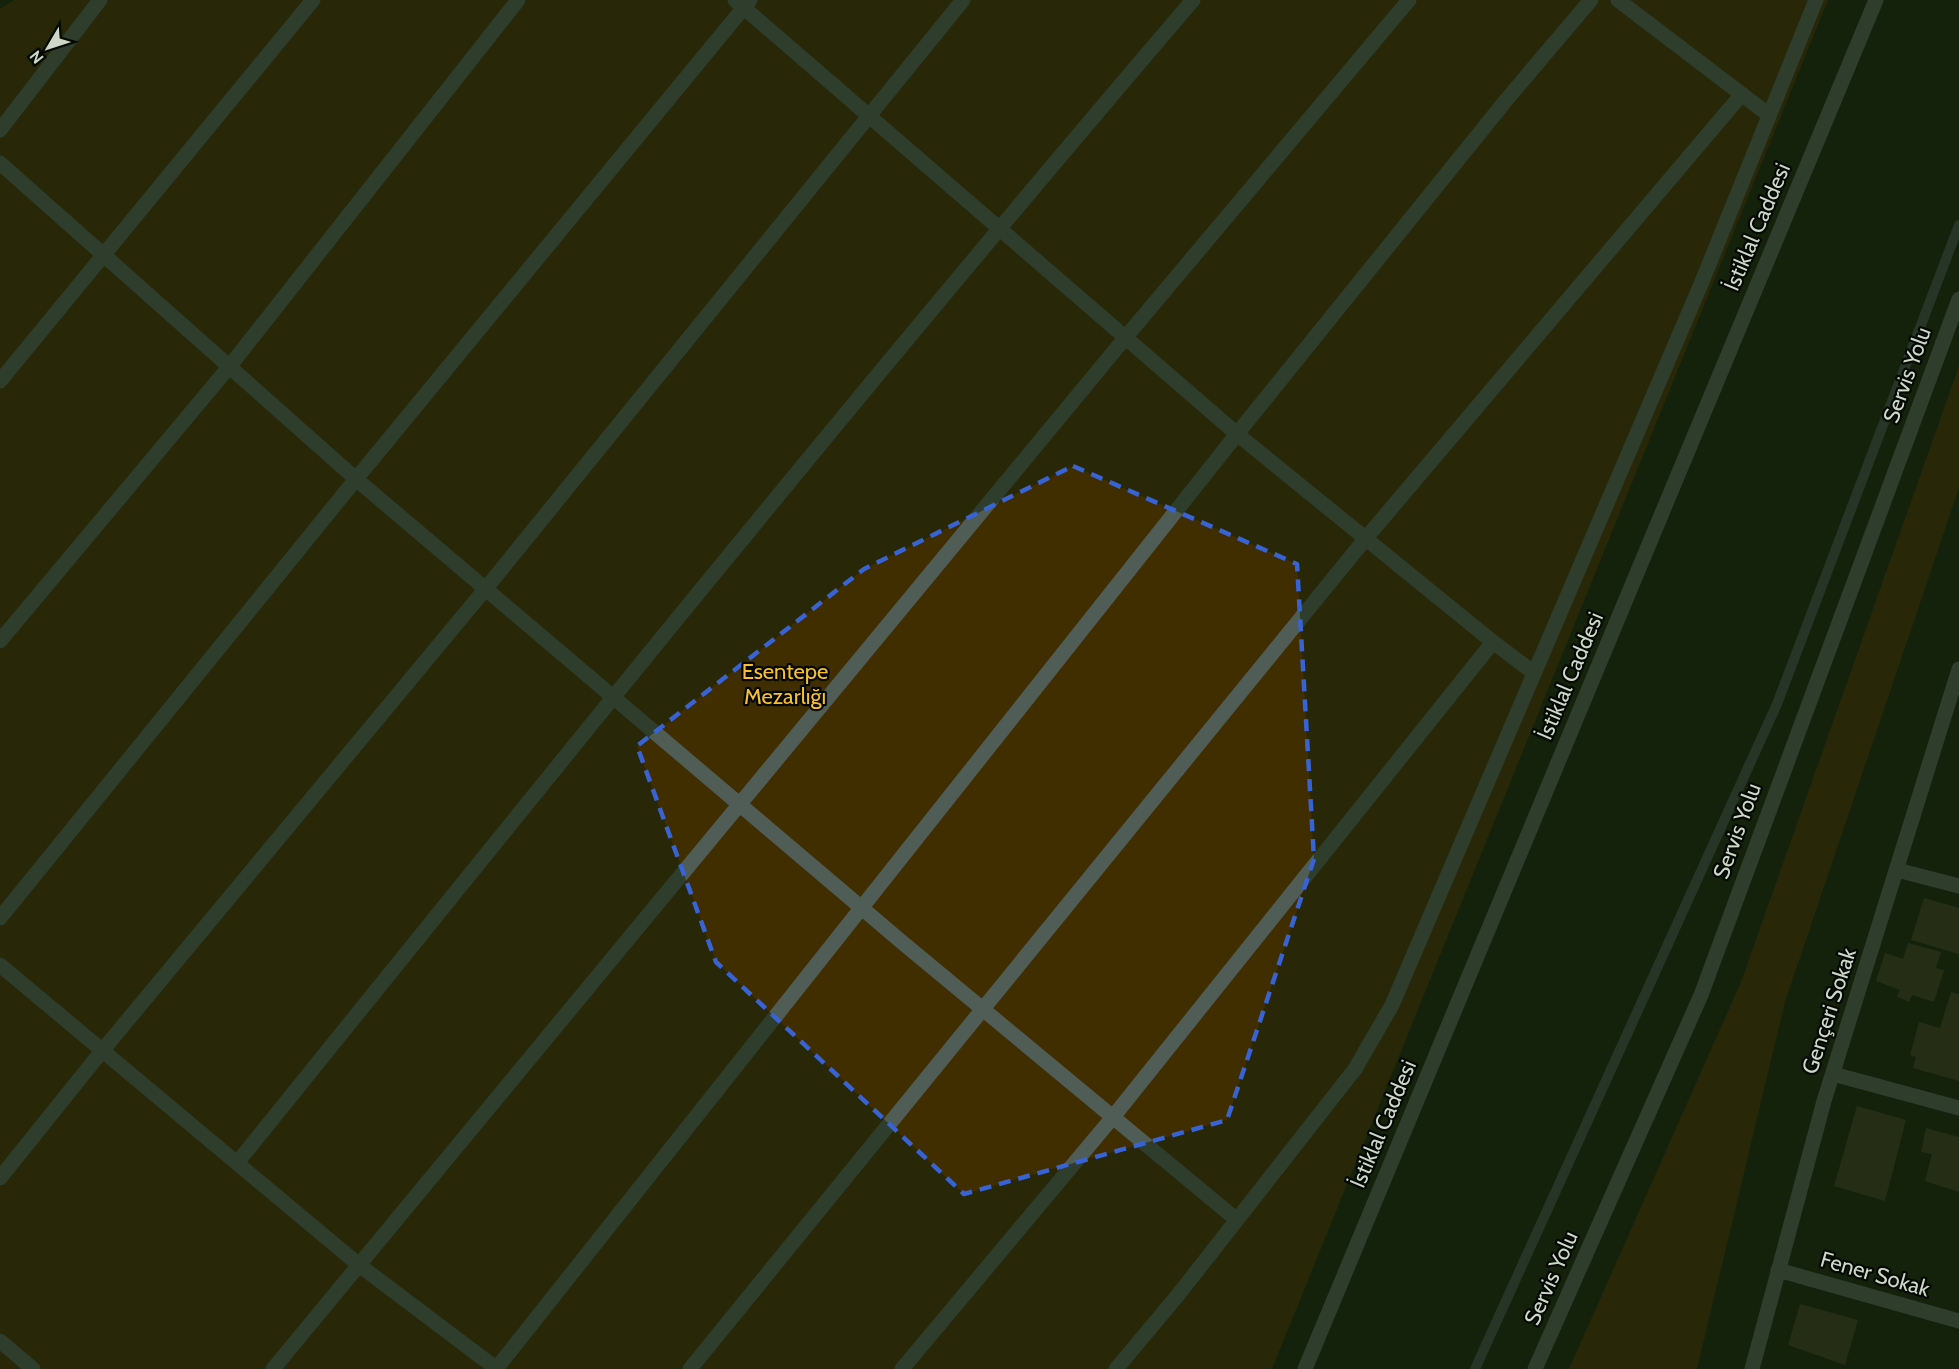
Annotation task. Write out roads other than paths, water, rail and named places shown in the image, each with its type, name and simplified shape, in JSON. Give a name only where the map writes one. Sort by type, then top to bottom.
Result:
[{"type":"street","points":[[0,130],[99,0]]},
{"type":"street","points":[[0,381],[102,254],[313,0]]},
{"type":"street","points":[[0,641],[230,367],[518,0]]},
{"type":"street","points":[[0,1178],[102,1051],[487,587],[963,0]]},
{"type":"street","points":[[237,1163],[614,695],[998,228],[1192,0]]},
{"type":"street","points":[[273,1369],[1125,338],[1409,0]]},
{"type":"street","points":[[0,965],[359,1265],[496,1369],[863,909],[1237,434],[1500,108],[1591,0]]},
{"type":"street","points":[[1618,0],[1769,115]]},
{"type":"street","points":[[1116,1369],[1355,1069],[1392,1005],[1701,284],[1816,0]]},
{"type":"street","name":"İstiklal Caddesi","points":[[1305,1369],[1876,0]]},
{"type":"street","points":[[0,918],[743,3],[870,117],[1237,434],[1533,672]]},
{"type":"street","points":[[690,1369],[984,1009],[1126,830],[1366,538],[1742,94]]},
{"type":"street","points":[[0,163],[356,478],[487,587],[863,909],[1237,1220]]},
{"type":"street","name":"Servis Yolu","points":[[1535,1369],[1701,995],[1959,299]]},
{"type":"street","points":[[902,1369],[1113,1117],[1493,642]]},
{"type":"street","name":"Gençeri Sokak","points":[[1752,1369],[1833,1074],[1959,669]]},
{"type":"street","points":[[1897,870],[1959,886]]},
{"type":"street","points":[[1833,1074],[1959,1108]]},
{"type":"street","name":"Fener Sokak","points":[[1778,1270],[1959,1321]]},
{"type":"street","points":[[0,1341],[33,1369]]},
{"type":"waterway","points":[[1475,1369],[1777,704],[1959,225]]},
{"type":"park label","name":"Esentepe Mezarlığı","points":[[785,684]]}]
